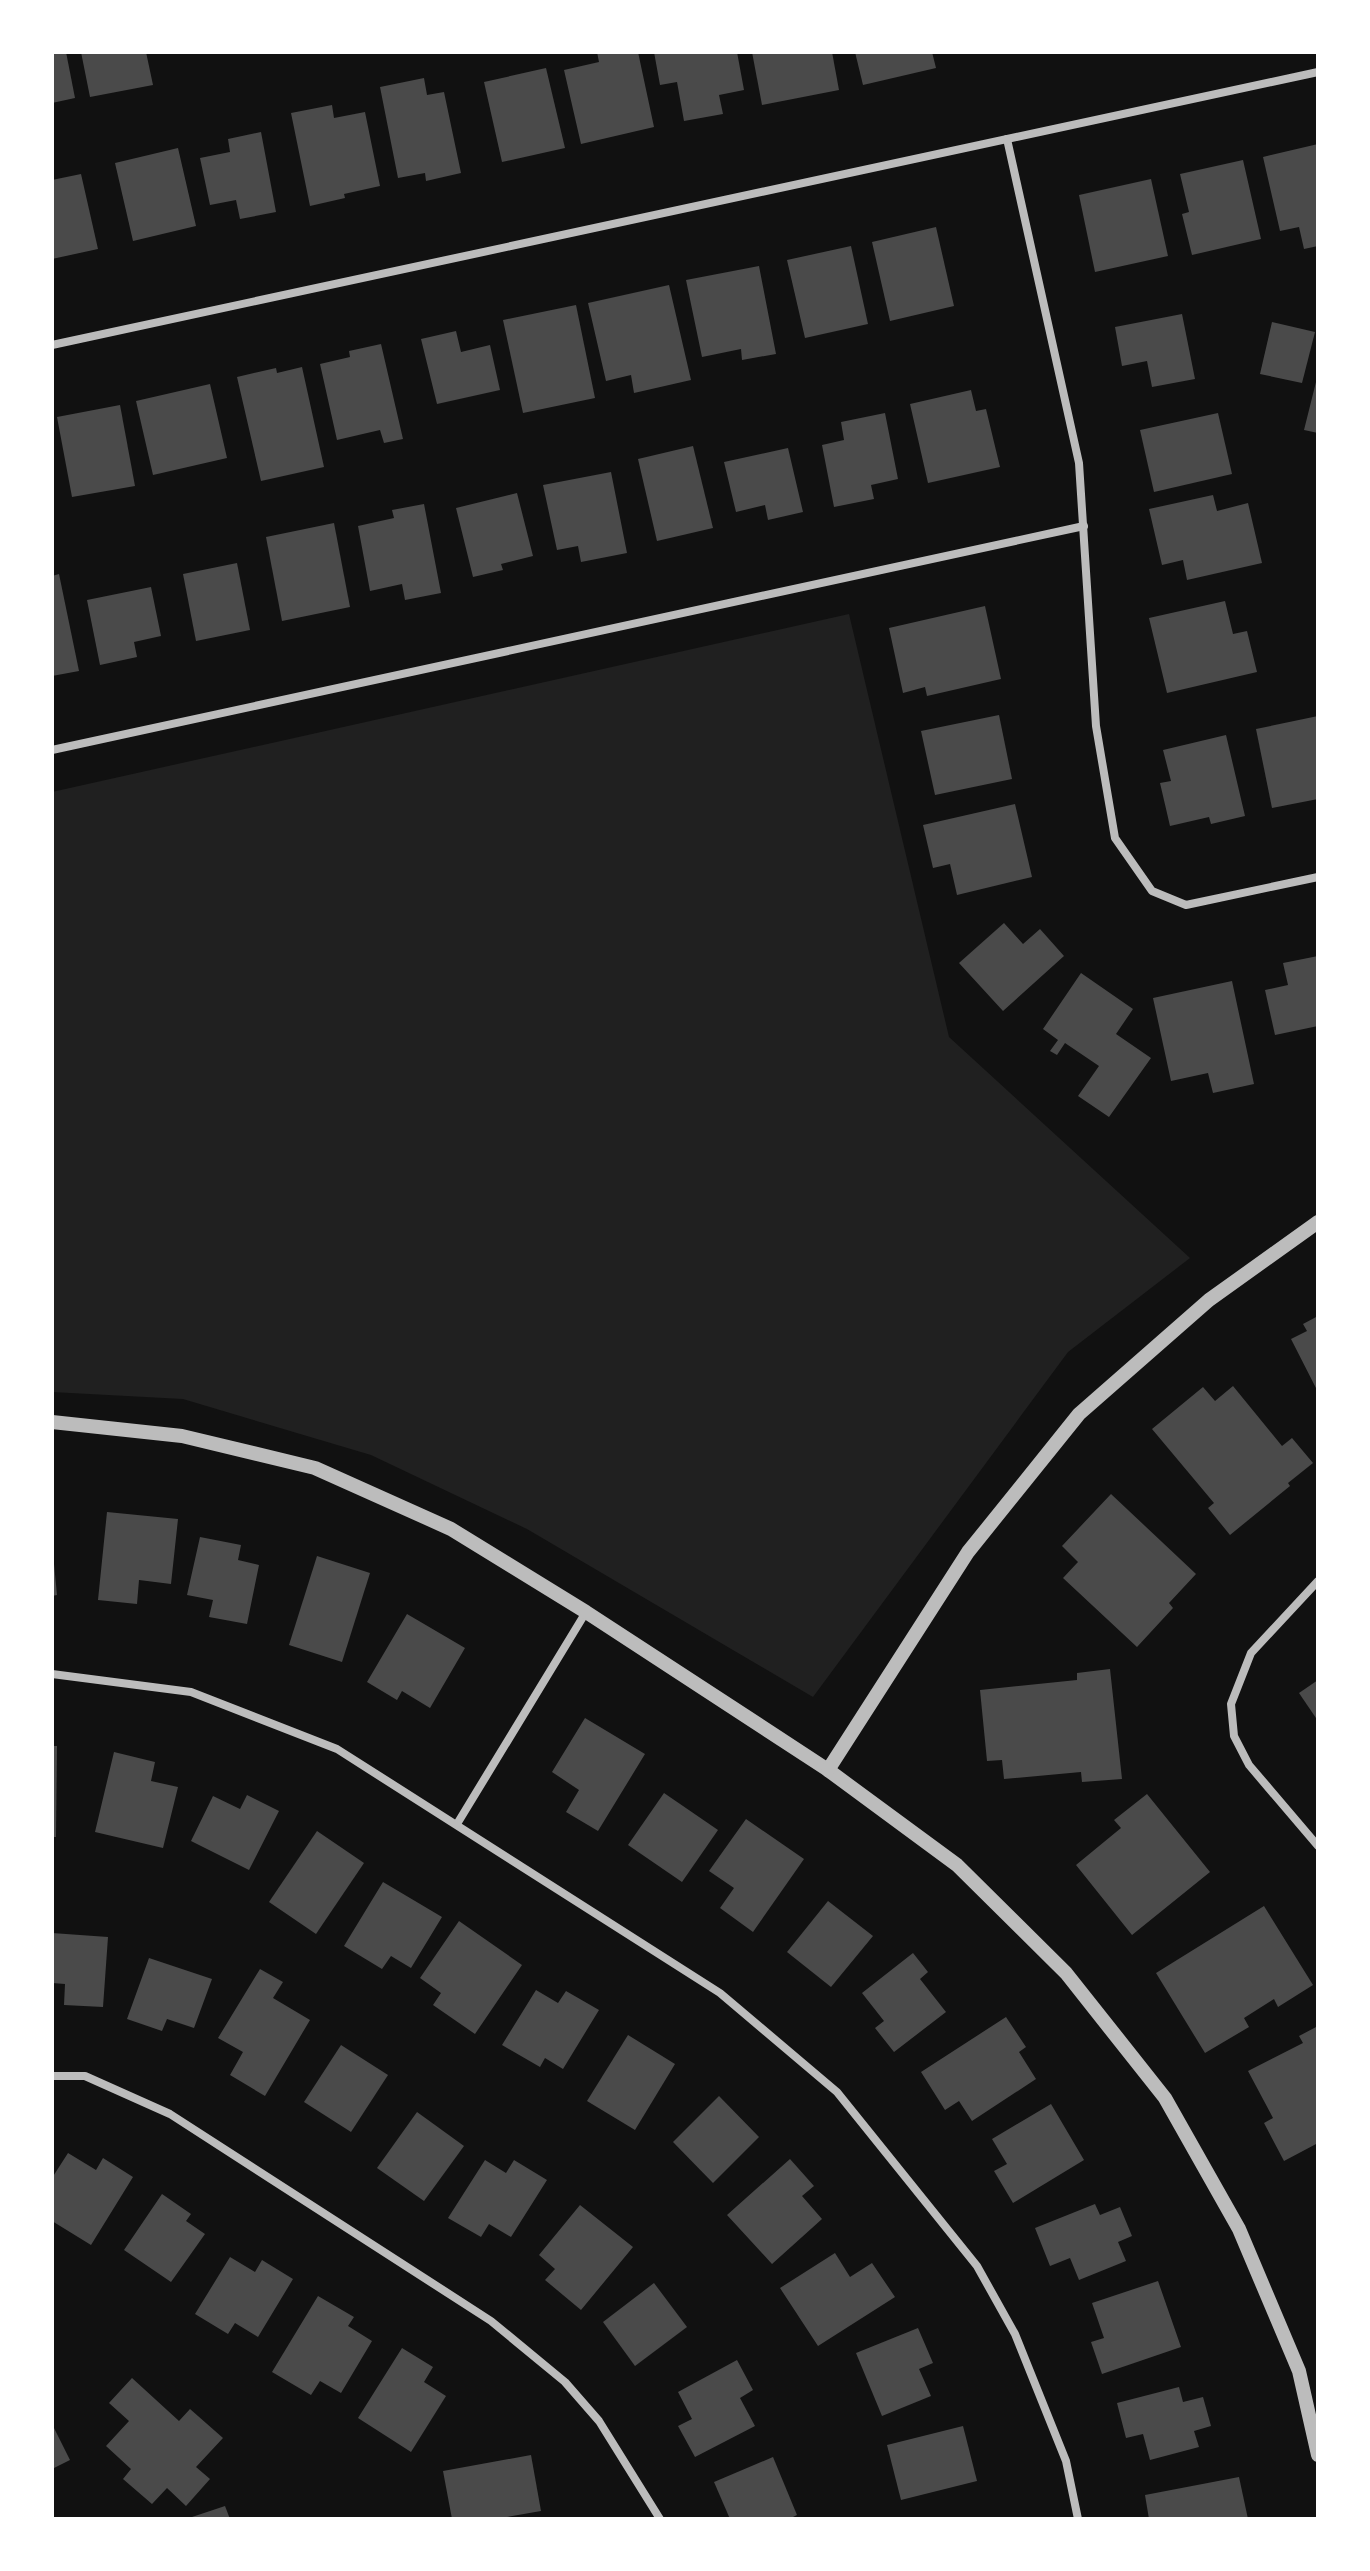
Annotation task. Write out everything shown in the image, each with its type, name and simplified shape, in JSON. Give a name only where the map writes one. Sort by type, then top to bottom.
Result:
[{"type":"street","points":[[52,345],[1318,72]]},
{"type":"street","points":[[1007,139],[1079,463],[1096,726],[1115,838],[1152,891],[1186,905],[1318,877]]},
{"type":"street","points":[[52,750],[1084,526]]},
{"type":"street","points":[[828,1770],[968,1552],[1079,1414],[1209,1300],[1318,1222]]},
{"type":"street","points":[[52,1422],[182,1436],[315,1468],[451,1529],[586,1612],[828,1770],[957,1865],[1066,1973],[1165,2098],[1239,2229],[1299,2371],[1318,2455]]},
{"type":"street","points":[[1318,1581],[1251,1653],[1231,1704],[1234,1736],[1249,1765],[1318,1846]]},
{"type":"street","points":[[457,1824],[586,1612]]},
{"type":"street","points":[[52,1674],[191,1692],[337,1749],[720,1993],[837,2092],[977,2266],[1015,2334],[1066,2461],[1078,2519]]},
{"type":"street","points":[[52,2076],[85,2076],[170,2114],[491,2321],[565,2382],[599,2421],[660,2519]]},
{"type":"shaded area","points":[[849,614],[949,1037],[1190,1258],[1068,1352],[813,1697],[527,1529],[371,1455],[183,1399],[52,1392],[52,792]]},
{"type":"building","points":[[52,52],[66,52],[75,98],[52,103]]},
{"type":"building","points":[[81,52],[146,52],[153,85],[90,97]]},
{"type":"building","points":[[597,52],[638,52],[654,127],[581,144],[564,70],[599,62]]},
{"type":"building","points":[[654,52],[737,52],[744,90],[719,95],[723,114],[684,121],[677,82],[660,85]]},
{"type":"building","points":[[752,52],[832,52],[839,90],[762,105]]},
{"type":"building","points":[[855,52],[932,52],[936,68],[863,85]]},
{"type":"building","points":[[546,68],[565,148],[502,162],[484,82]]},
{"type":"building","points":[[424,78],[427,95],[444,92],[461,173],[426,181],[425,173],[398,178],[380,87]]},
{"type":"building","points":[[332,105],[334,118],[365,112],[380,186],[310,206],[291,113]]},
{"type":"building","points":[[261,132],[276,212],[240,219],[236,200],[210,205],[200,158],[230,152],[228,139]]},
{"type":"building","points":[[1318,144],[1318,246],[1304,249],[1299,227],[1280,231],[1263,157]]},
{"type":"building","points":[[178,148],[196,226],[133,241],[115,163]]},
{"type":"building","points":[[1243,160],[1261,239],[1192,255],[1182,214],[1189,212],[1180,174]]},
{"type":"building","points":[[81,174],[98,249],[52,259],[52,180]]},
{"type":"building","points":[[1151,179],[1168,256],[1095,272],[1079,195]]},
{"type":"building","points":[[936,227],[954,306],[890,321],[872,242]]},
{"type":"building","points":[[851,246],[868,324],[805,338],[787,260]]},
{"type":"building","points":[[759,266],[776,354],[742,360],[741,349],[702,357],[686,280]]},
{"type":"building","points":[[669,285],[691,380],[634,393],[631,375],[606,381],[588,303]]},
{"type":"building","points":[[576,305],[595,398],[523,413],[503,320]]},
{"type":"building","points":[[1182,314],[1195,379],[1152,387],[1147,361],[1122,366],[1115,327]]},
{"type":"building","points":[[1272,322],[1315,332],[1302,383],[1260,374]]},
{"type":"building","points":[[456,331],[461,352],[490,345],[500,390],[437,404],[421,339]]},
{"type":"building","points":[[381,344],[403,439],[384,443],[380,430],[337,440],[320,364],[350,357],[349,351]]},
{"type":"building","points":[[302,367],[324,467],[261,481],[237,377],[276,368],[277,373]]},
{"type":"building","points":[[1318,378],[1318,433],[1304,430]]},
{"type":"building","points":[[210,384],[227,458],[153,475],[136,401]]},
{"type":"building","points":[[971,390],[976,411],[986,409],[1000,467],[928,483],[910,404]]},
{"type":"building","points":[[120,405],[135,486],[72,497],[57,417]]},
{"type":"building","points":[[885,413],[898,479],[871,485],[874,499],[834,507],[822,445],[844,440],[841,422]]},
{"type":"building","points":[[1218,413],[1232,474],[1154,492],[1140,430]]},
{"type":"building","points":[[693,446],[713,528],[657,541],[638,459]]},
{"type":"building","points":[[788,448],[803,512],[768,520],[765,505],[736,512],[724,462]]},
{"type":"building","points":[[611,472],[627,553],[581,562],[578,546],[557,550],[543,485]]},
{"type":"building","points":[[517,493],[533,556],[501,564],[503,570],[473,577],[456,508]]},
{"type":"building","points":[[1213,495],[1217,511],[1248,503],[1262,563],[1187,580],[1183,560],[1162,565],[1149,509]]},
{"type":"building","points":[[424,504],[441,593],[405,600],[402,584],[370,591],[358,526],[394,518],[392,510]]},
{"type":"building","points":[[334,523],[350,607],[282,621],[266,537]]},
{"type":"building","points":[[237,563],[250,630],[196,641],[183,574]]},
{"type":"building","points":[[59,574],[79,671],[52,676],[52,576]]},
{"type":"building","points":[[151,587],[161,636],[134,642],[137,657],[100,665],[87,600]]},
{"type":"building","points":[[1225,601],[1233,634],[1247,631],[1257,672],[1167,693],[1149,618]]},
{"type":"building","points":[[985,606],[1001,679],[927,696],[925,687],[903,693],[889,628]]},
{"type":"building","points":[[999,715],[1012,779],[935,795],[921,731]]},
{"type":"building","points":[[1318,716],[1318,799],[1272,808],[1256,729]]},
{"type":"building","points":[[1226,735],[1245,816],[1211,824],[1209,817],[1170,826],[1160,783],[1171,781],[1163,750]]},
{"type":"building","points":[[1015,804],[1032,877],[957,895],[950,864],[933,868],[923,825]]},
{"type":"building","points":[[1004,923],[1023,944],[1040,929],[1064,956],[1003,1011],[959,963]]},
{"type":"building","points":[[1318,956],[1318,1026],[1275,1035],[1265,990],[1288,985],[1283,963]]},
{"type":"building","points":[[1081,973],[1133,1009],[1116,1034],[1151,1058],[1109,1117],[1078,1096],[1099,1066],[1065,1043],[1057,1055],[1050,1051],[1058,1040],[1043,1029]]},
{"type":"building","points":[[1232,981],[1254,1084],[1213,1093],[1208,1073],[1171,1081],[1153,998]]},
{"type":"building","points":[[1318,1316],[1318,1392],[1291,1339],[1307,1331],[1303,1324]]},
{"type":"building","points":[[1233,1386],[1282,1446],[1292,1438],[1313,1463],[1230,1535],[1208,1508],[1214,1503],[1152,1429],[1203,1387],[1215,1401]]},
{"type":"building","points":[[1111,1494],[1196,1574],[1169,1603],[1173,1608],[1137,1647],[1063,1578],[1078,1562],[1062,1546]]},
{"type":"building","points":[[107,1512],[178,1519],[171,1584],[139,1580],[137,1604],[98,1600]]},
{"type":"building","points":[[200,1537],[241,1545],[238,1560],[259,1565],[247,1624],[209,1617],[213,1600],[187,1595]]},
{"type":"building","points":[[317,1556],[370,1573],[342,1662],[289,1645]]},
{"type":"building","points":[[52,1564],[57,1595],[52,1596]]},
{"type":"building","points":[[407,1614],[465,1648],[430,1708],[402,1691],[397,1700],[367,1682]]},
{"type":"building","points":[[1110,1669],[1122,1779],[1082,1782],[1081,1772],[1004,1779],[1002,1760],[987,1761],[980,1690],[1077,1680],[1077,1673]]},
{"type":"building","points":[[1318,1680],[1318,1721],[1299,1693]]},
{"type":"building","points":[[585,1718],[645,1754],[598,1831],[566,1812],[579,1790],[552,1772]]},
{"type":"building","points":[[52,1746],[57,1746],[56,1837],[52,1837]]},
{"type":"building","points":[[114,1752],[155,1762],[151,1781],[178,1787],[163,1848],[95,1832]]},
{"type":"building","points":[[664,1793],[718,1830],[682,1882],[628,1845]]},
{"type":"building","points":[[1147,1794],[1210,1872],[1132,1935],[1076,1865],[1121,1828],[1114,1820]]},
{"type":"building","points":[[247,1795],[279,1811],[249,1870],[191,1841],[213,1796],[240,1809]]},
{"type":"building","points":[[746,1819],[804,1859],[753,1932],[720,1908],[734,1888],[709,1871]]},
{"type":"building","points":[[317,1831],[364,1863],[316,1934],[269,1902]]},
{"type":"building","points":[[383,1882],[442,1917],[411,1968],[391,1956],[382,1969],[344,1946]]},
{"type":"building","points":[[828,1901],[873,1936],[831,1987],[787,1952]]},
{"type":"building","points":[[1264,1906],[1313,1985],[1278,2007],[1274,1999],[1244,2018],[1249,2027],[1205,2053],[1156,1973]]},
{"type":"building","points":[[459,1921],[522,1965],[475,2034],[433,2005],[441,1993],[420,1978]]},
{"type":"building","points":[[52,1933],[108,1937],[103,2007],[64,2005],[65,1984],[52,1983]]},
{"type":"building","points":[[913,1953],[928,1972],[920,1979],[946,2012],[894,2052],[875,2028],[884,2021],[862,1993]]},
{"type":"building","points":[[149,1958],[212,1979],[194,2028],[167,2019],[162,2031],[127,2019]]},
{"type":"building","points":[[260,1969],[283,1982],[273,1998],[310,2020],[265,2096],[230,2075],[243,2052],[218,2038]]},
{"type":"building","points":[[536,1990],[558,2003],[566,1991],[599,2010],[563,2069],[545,2058],[540,2067],[502,2045]]},
{"type":"building","points":[[1006,2017],[1026,2047],[1019,2052],[1036,2079],[972,2121],[959,2101],[945,2110],[921,2072]]},
{"type":"building","points":[[1318,2026],[1318,2143],[1284,2161],[1264,2123],[1273,2118],[1248,2071],[1303,2043],[1299,2036]]},
{"type":"building","points":[[628,2035],[675,2064],[635,2130],[587,2101]]},
{"type":"building","points":[[341,2045],[388,2075],[351,2132],[304,2102]]},
{"type":"building","points":[[719,2096],[759,2137],[713,2183],[673,2142]]},
{"type":"building","points":[[1051,2104],[1084,2160],[1013,2203],[994,2171],[1007,2164],[992,2139]]},
{"type":"building","points":[[417,2112],[464,2146],[424,2201],[377,2168]]},
{"type":"building","points":[[68,2153],[96,2170],[103,2158],[133,2177],[91,2245],[52,2221],[52,2178]]},
{"type":"building","points":[[790,2159],[814,2186],[802,2196],[822,2219],[772,2264],[727,2215]]},
{"type":"building","points":[[485,2160],[506,2173],[514,2160],[547,2180],[511,2237],[489,2224],[481,2237],[448,2218]]},
{"type":"building","points":[[162,2194],[191,2214],[186,2221],[205,2234],[171,2282],[124,2250]]},
{"type":"building","points":[[1095,2204],[1100,2215],[1120,2207],[1132,2236],[1118,2242],[1126,2261],[1079,2280],[1070,2258],[1050,2266],[1035,2228]]},
{"type":"building","points":[[580,2205],[633,2247],[581,2310],[545,2280],[555,2269],[539,2255]]},
{"type":"building","points":[[835,2253],[850,2277],[872,2263],[895,2297],[818,2346],[780,2288]]},
{"type":"building","points":[[230,2257],[255,2272],[262,2260],[293,2279],[258,2337],[235,2323],[228,2334],[195,2314]]},
{"type":"building","points":[[1158,2281],[1181,2347],[1102,2374],[1091,2342],[1104,2338],[1092,2303]]},
{"type":"building","points":[[654,2283],[687,2327],[635,2366],[603,2322]]},
{"type":"building","points":[[318,2296],[354,2317],[348,2326],[372,2341],[341,2393],[320,2381],[311,2395],[272,2372]]},
{"type":"building","points":[[918,2328],[933,2363],[919,2369],[931,2396],[882,2416],[856,2353]]},
{"type":"building","points":[[402,2348],[433,2367],[424,2382],[446,2396],[411,2452],[358,2418]]},
{"type":"building","points":[[737,2360],[753,2390],[740,2398],[755,2426],[695,2457],[678,2426],[692,2419],[678,2392]]},
{"type":"building","points":[[132,2378],[179,2421],[190,2409],[223,2438],[196,2467],[210,2479],[186,2506],[167,2488],[152,2504],[123,2479],[131,2469],[106,2446],[129,2421],[109,2403]]},
{"type":"building","points":[[1179,2387],[1183,2402],[1203,2397],[1211,2426],[1194,2431],[1199,2447],[1150,2460],[1143,2434],[1126,2438],[1117,2403]]},
{"type":"building","points":[[52,2424],[70,2460],[52,2469]]},
{"type":"building","points":[[963,2426],[977,2481],[901,2500],[887,2445]]},
{"type":"building","points":[[531,2455],[541,2511],[495,2519],[452,2519],[443,2471]]},
{"type":"building","points":[[773,2457],[797,2515],[789,2519],[730,2519],[714,2482]]},
{"type":"building","points":[[1239,2477],[1248,2519],[1149,2519],[1145,2495]]},
{"type":"building","points":[[225,2506],[230,2519],[189,2519],[189,2518]]}]
